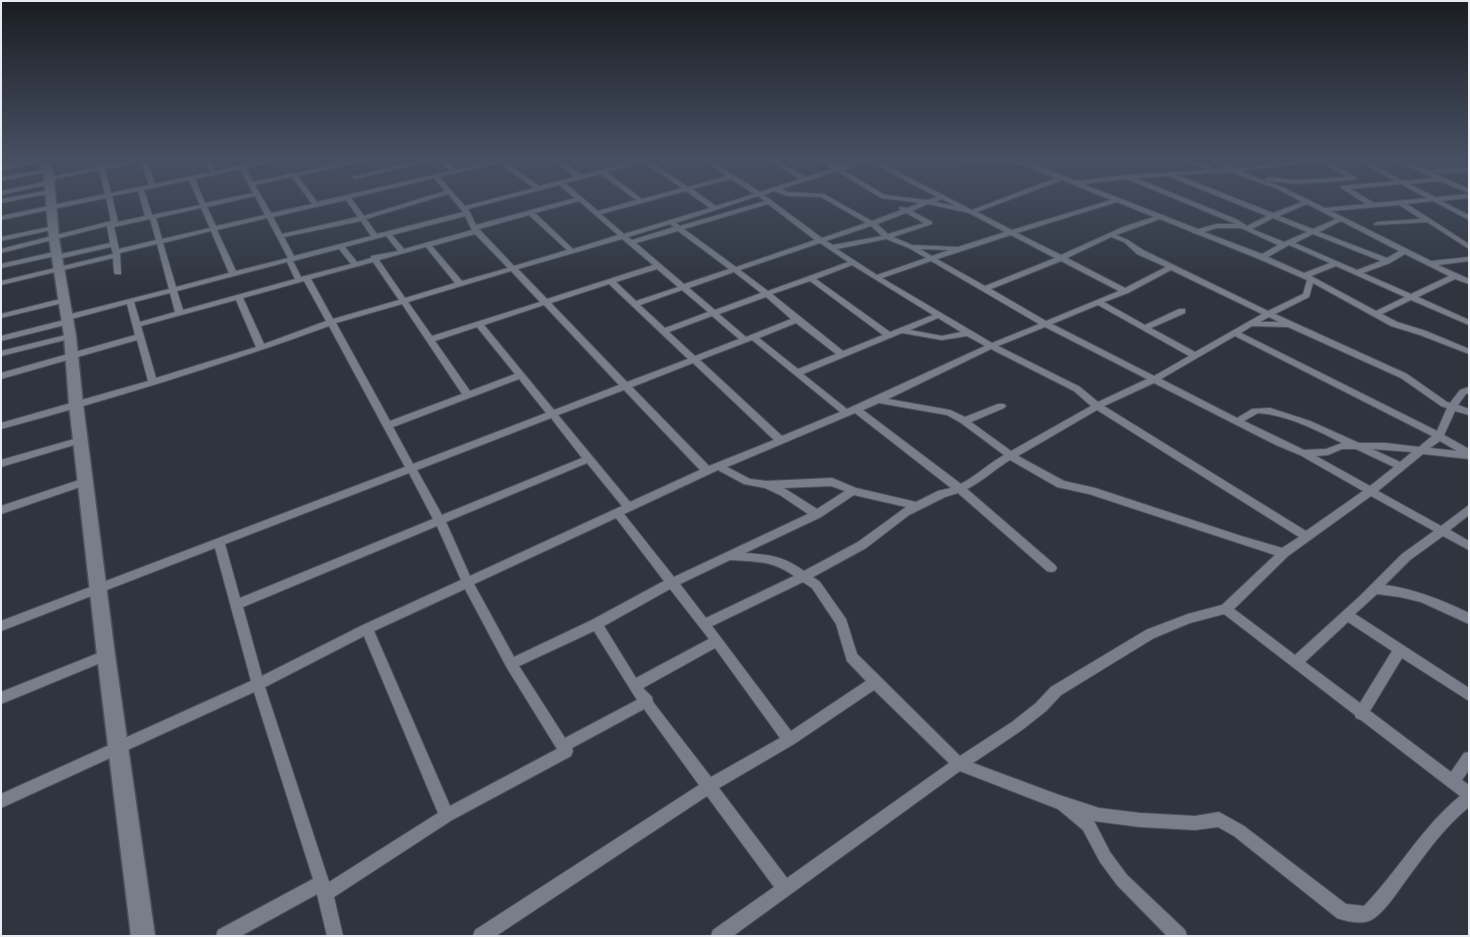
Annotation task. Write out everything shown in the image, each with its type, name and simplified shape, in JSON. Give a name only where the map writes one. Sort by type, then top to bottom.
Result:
[{"type":"main road","points":[[52,207],[66,320],[70,336],[70,356],[106,655],[143,936]]},
{"type":"street","points":[[1,218],[63,205]]},
{"type":"street","points":[[111,205],[113,244],[118,272]]},
{"type":"street","points":[[146,205],[160,242],[180,314]]},
{"type":"street","points":[[54,233],[4,251],[5,238],[113,224],[214,205]]},
{"type":"street","points":[[224,936],[323,888],[446,816],[566,751],[511,664],[468,584],[440,521],[332,322],[290,259],[281,236],[263,205]]},
{"type":"street","points":[[1,283],[160,242],[316,205]]},
{"type":"street","points":[[352,205],[375,236]]},
{"type":"street","points":[[281,236],[363,218],[407,205]]},
{"type":"street","points":[[460,205],[476,229],[513,269],[624,387],[707,471]]},
{"type":"street","points":[[1,339],[130,301],[234,275],[486,205]]},
{"type":"street","points":[[137,325],[239,298],[560,205]]},
{"type":"street","points":[[587,205],[714,314],[960,489],[1051,568]]},
{"type":"street","points":[[597,213],[627,205]]},
{"type":"street","points":[[710,205],[715,208]]},
{"type":"street","points":[[1,426],[153,382],[261,348],[332,322],[725,205]]},
{"type":"street","points":[[631,242],[760,205]]},
{"type":"street","points":[[773,205],[852,263],[937,316],[991,346],[1077,389],[1097,406],[1307,537]]},
{"type":"street","points":[[839,205],[872,223],[887,237],[911,247],[1044,323],[1278,443],[1303,453],[1469,546]]},
{"type":"street","points":[[830,248],[887,237],[930,223],[897,205]]},
{"type":"street","points":[[634,304],[872,223],[920,205]]},
{"type":"street","points":[[939,205],[972,212],[991,205]]},
{"type":"street","points":[[957,205],[1126,291]]},
{"type":"street","points":[[876,278],[962,248],[1101,205]]},
{"type":"street","points":[[1128,205],[1262,257],[1308,278],[1375,315],[1469,352]]},
{"type":"street","points":[[1195,205],[1236,221],[1244,228]]},
{"type":"street","points":[[1246,205],[1386,261]]},
{"type":"street","points":[[1244,228],[1301,205]]},
{"type":"street","points":[[1312,205],[1469,282]]},
{"type":"street","points":[[1321,210],[1365,205]]},
{"type":"street","points":[[1403,205],[1469,247]]},
{"type":"street","points":[[1444,205],[1469,218]]},
{"type":"street","points":[[205,207],[234,275]]},
{"type":"street","points":[[531,213],[572,251]]},
{"type":"street","points":[[985,288],[1061,258],[1125,228],[1159,217]]},
{"type":"street","points":[[1262,257],[1342,219]]},
{"type":"street","points":[[1378,224],[1428,220]]},
{"type":"street","points":[[671,222],[766,293],[842,355]]},
{"type":"street","points":[[1196,232],[1217,226],[1244,228],[1337,263],[1469,323]]},
{"type":"street","points":[[387,233],[402,251]]},
{"type":"street","points":[[1111,235],[1126,241],[1140,252],[1404,376],[1439,401],[1469,412]]},
{"type":"street","points":[[1,266],[113,244]]},
{"type":"street","points":[[427,244],[460,284]]},
{"type":"street","points":[[340,246],[355,264]]},
{"type":"street","points":[[911,247],[962,248]]},
{"type":"street","points":[[1357,273],[1404,251]]},
{"type":"street","points":[[374,258],[467,394]]},
{"type":"street","points":[[1432,263],[1469,259]]},
{"type":"street","points":[[664,331],[852,263]]},
{"type":"street","points":[[1308,278],[1337,263]]},
{"type":"street","points":[[429,340],[658,266]]},
{"type":"street","points":[[1,801],[258,684],[368,629],[707,471],[850,410],[878,400],[991,346],[1126,291],[1172,267]]},
{"type":"street","points":[[1375,315],[1455,276]]},
{"type":"street","points":[[704,624],[805,576],[862,545],[916,506],[942,494],[960,489],[974,481],[989,468],[1097,406],[1155,379],[1250,324],[1308,294],[1308,278]]},
{"type":"street","points":[[812,279],[890,336]]},
{"type":"street","points":[[610,282],[780,440]]},
{"type":"street","points":[[239,298],[261,348]]},
{"type":"street","points":[[1,316],[64,300]]},
{"type":"street","points":[[130,301],[153,382]]},
{"type":"street","points":[[1098,302],[1195,356]]},
{"type":"street","points":[[1145,328],[1182,311]]},
{"type":"street","points":[[797,373],[937,316]]},
{"type":"street","points":[[1,626],[797,320]]},
{"type":"street","points":[[479,324],[588,459],[673,582],[789,740]]},
{"type":"street","points":[[1250,324],[1292,325]]},
{"type":"street","points":[[902,331],[942,338],[968,333]]},
{"type":"street","points":[[1235,333],[1439,436],[1469,455]]},
{"type":"street","points":[[1,354],[70,336]]},
{"type":"street","points":[[1,376],[140,336]]},
{"type":"street","points":[[388,425],[520,375]]},
{"type":"street","points":[[719,936],[959,764],[1017,726],[1041,707],[1056,691],[1150,634],[1188,619],[1226,608],[1284,553],[1371,491],[1439,436],[1453,406],[1464,392],[1469,390]]},
{"type":"street","points":[[878,400],[950,413],[964,421],[1011,456],[1061,484],[1091,490],[1239,540],[1284,553]]},
{"type":"street","points":[[964,421],[1001,406]]},
{"type":"street","points":[[1238,421],[1252,411],[1260,409],[1283,413],[1401,468]]},
{"type":"street","points":[[1,464],[81,440]]},
{"type":"street","points":[[1303,453],[1328,452],[1340,446],[1354,445],[1385,446],[1469,455]]},
{"type":"street","points":[[236,605],[588,459]]},
{"type":"street","points":[[718,466],[748,482],[767,485],[832,482],[853,491],[916,506]]},
{"type":"street","points":[[1,510],[85,482]]},
{"type":"street","points":[[767,485],[784,492],[817,514]]},
{"type":"street","points":[[511,664],[596,624],[673,582],[817,514],[853,491]]},
{"type":"street","points":[[1296,662],[1406,557],[1469,509]]},
{"type":"street","points":[[219,542],[258,684],[323,888],[335,936]]},
{"type":"street","points":[[730,556],[770,559],[786,564],[816,585],[842,623],[851,657],[874,682],[959,764],[1098,815],[1140,820],[1195,823],[1219,819],[1239,831],[1343,912],[1367,914],[1378,903],[1424,843],[1469,796],[1226,608]]},
{"type":"street","points":[[1374,589],[1414,594],[1435,601],[1469,619]]},
{"type":"street","points":[[1347,615],[1469,696]]},
{"type":"street","points":[[596,624],[634,686],[647,701],[784,889]]},
{"type":"street","points":[[368,629],[446,816]]},
{"type":"street","points":[[634,686],[717,641]]},
{"type":"street","points":[[1361,714],[1400,650]]},
{"type":"street","points":[[1,698],[106,655]]},
{"type":"street","points":[[481,936],[709,786],[789,740],[874,682]]},
{"type":"street","points":[[564,746],[647,701]]},
{"type":"street","points":[[1453,782],[1469,758]]},
{"type":"street","points":[[1059,802],[1088,825],[1106,858],[1122,880],[1179,936]]}]
